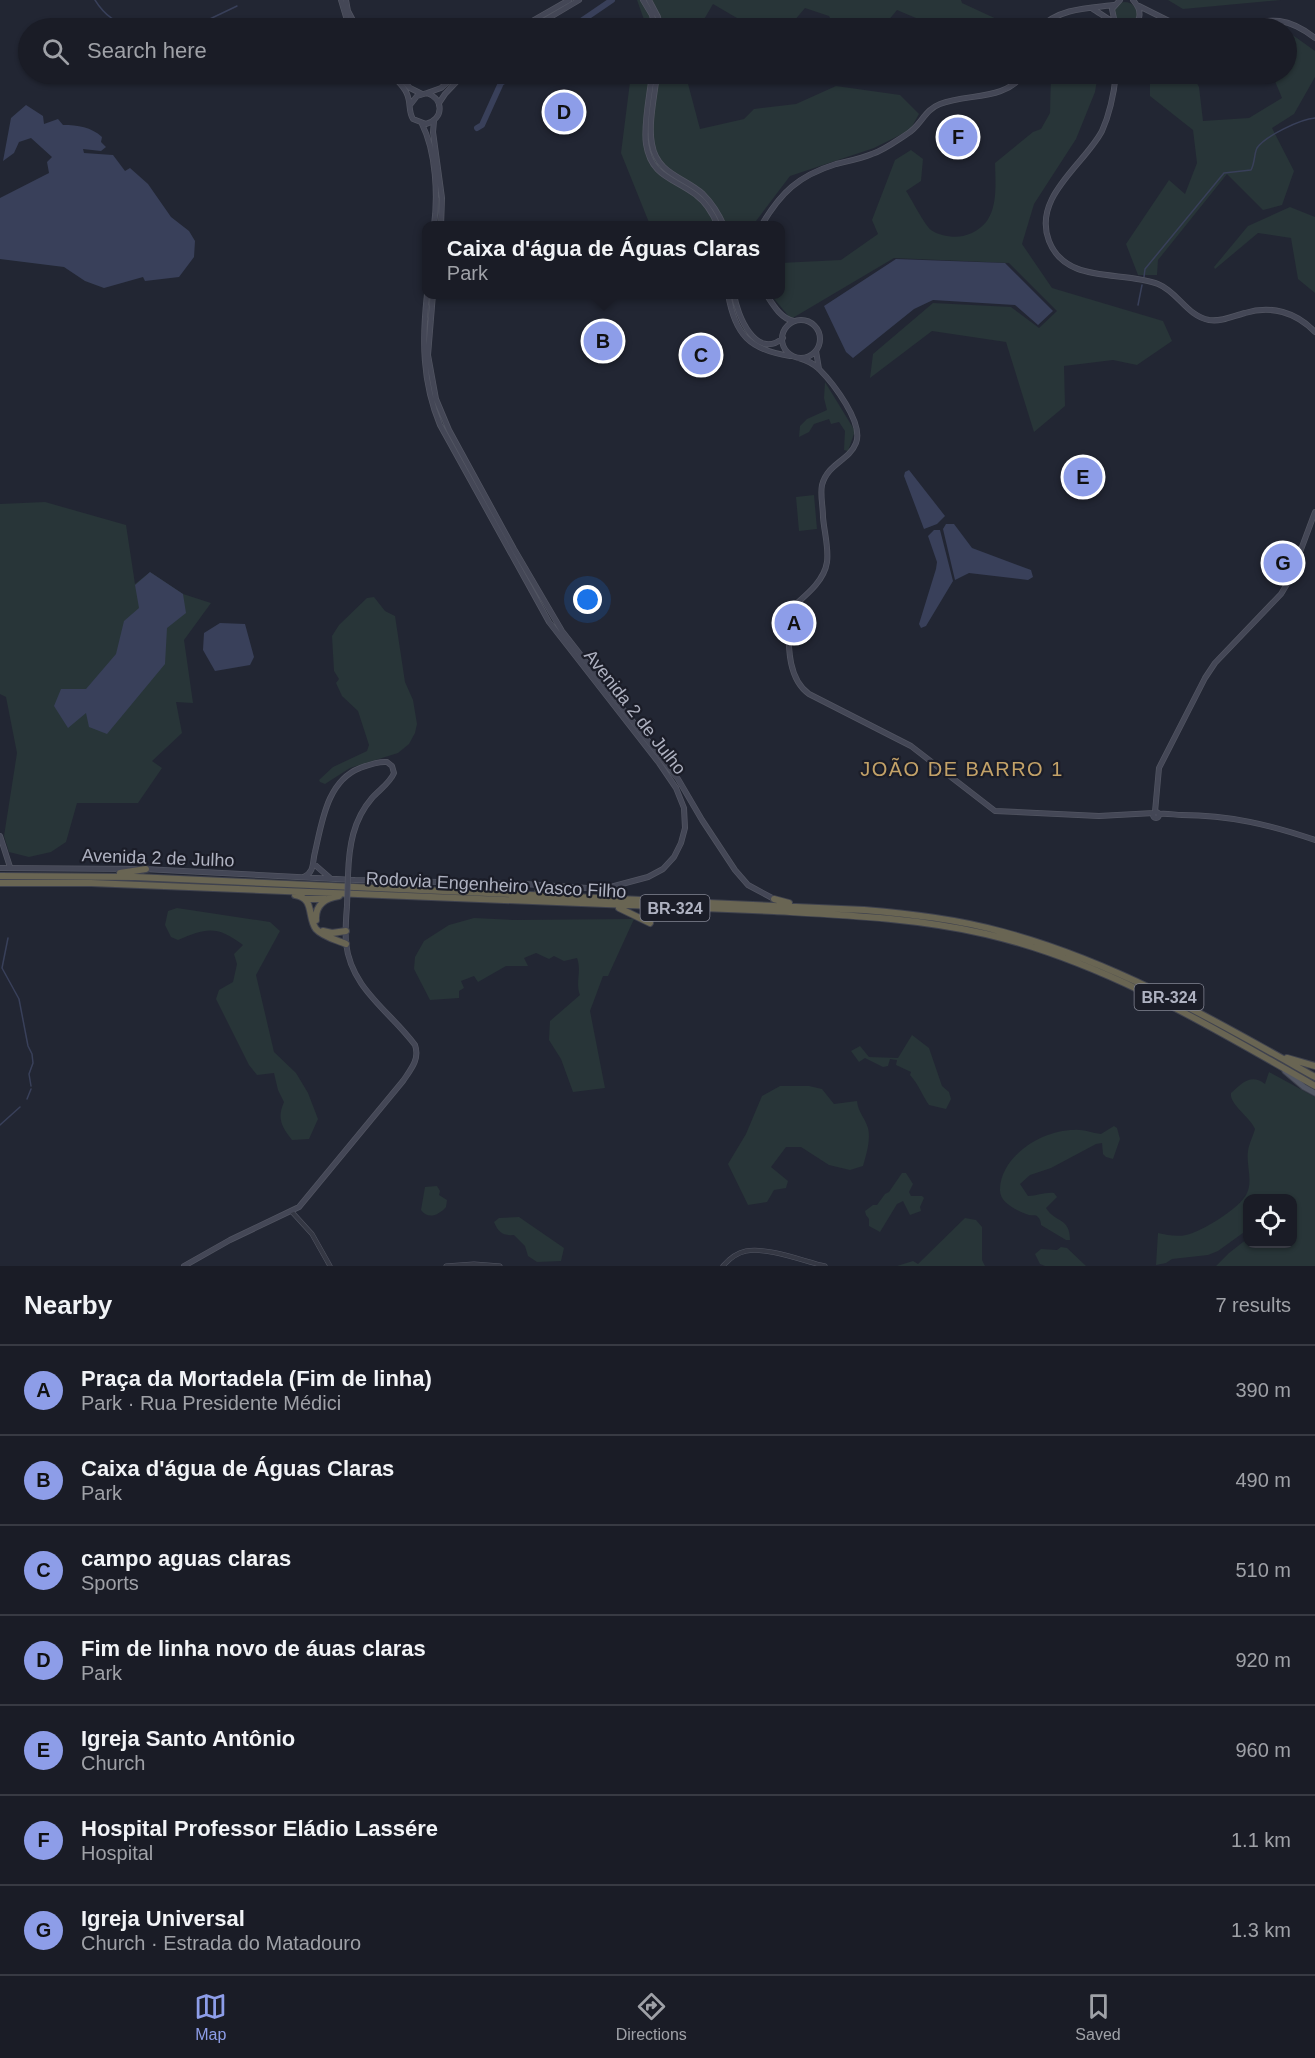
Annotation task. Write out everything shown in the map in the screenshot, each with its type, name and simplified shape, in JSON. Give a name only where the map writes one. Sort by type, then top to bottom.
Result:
[{"type":"highway","points":[[64,875],[124,873],[146,869]]},
{"type":"highway","name":"Rodovia Engenheiro Vasco Filho","points":[[0,876],[64,875],[515,894],[864,910],[923,916],[1004,932],[1098,963],[1162,993],[1315,1077]]},
{"type":"highway","name":"Rodovia Engenheiro Vasco Filho","points":[[0,883],[55,882],[603,905],[867,917],[931,924],[986,934],[1075,962],[1133,985],[1315,1086]]},
{"type":"highway","points":[[515,894],[563,887]]},
{"type":"highway","points":[[268,891],[299,895],[310,906],[316,929],[346,944]]},
{"type":"highway","points":[[304,899],[366,895]]},
{"type":"highway","points":[[326,899],[316,911],[318,925],[329,933],[346,931]]},
{"type":"highway","points":[[774,900],[786,903],[854,906],[864,910]]},
{"type":"highway","points":[[603,905],[630,912],[650,923]]},
{"type":"highway","points":[[1293,1059],[1298,1053]]},
{"type":"highway","points":[[1275,1054],[1315,1066]]},
{"type":"main road","points":[[344,0],[347,18]]},
{"type":"main road","points":[[344,0],[351,18]]},
{"type":"main road","points":[[538,18],[569,0]]},
{"type":"main road","points":[[549,18],[579,0]]},
{"type":"main road","points":[[643,0],[653,18]]},
{"type":"main road","points":[[649,0],[658,18]]},
{"type":"main road","points":[[1055,18],[1075,9],[1117,2]]},
{"type":"main road","points":[[1113,18],[1117,2]]},
{"type":"main road","points":[[1134,2],[1164,18]]},
{"type":"main road","points":[[1134,2],[1140,15],[1138,18]]},
{"type":"main road","points":[[1090,8],[1108,18]]},
{"type":"main road","points":[[1297,27],[1315,38]]},
{"type":"main road","points":[[400,84],[406,91],[411,115],[417,123],[435,121]]},
{"type":"main road","points":[[406,84],[410,88],[434,97],[439,104],[440,113],[435,121],[433,132],[442,198],[441,221]]},
{"type":"main road","points":[[410,105],[414,98],[441,88],[446,84]]},
{"type":"main road","points":[[439,104],[454,84]]},
{"type":"main road","points":[[651,84],[645,138],[651,161],[661,174],[700,198],[711,210],[716,221]]},
{"type":"main road","points":[[656,84],[651,137],[655,154],[664,169],[706,197],[721,221]]},
{"type":"main road","points":[[764,221],[780,197],[804,177],[820,169],[872,154],[911,132],[933,107],[958,99],[1002,91],[1014,84]]},
{"type":"main road","points":[[1114,84],[1107,118],[1101,132],[1065,179],[1050,203],[1047,235],[1057,255],[1068,264],[1084,271],[1159,284],[1192,313],[1207,320],[1221,320],[1253,310],[1269,309],[1293,315],[1304,321],[1315,332]]},
{"type":"main road","points":[[422,124],[426,133],[434,175],[437,199],[435,221]]},
{"type":"main road","name":"Avenida 2 de Julho","points":[[0,868],[146,869],[603,889],[631,883],[657,873],[668,864],[678,850],[683,836],[685,820],[682,801],[663,768],[549,621],[444,432],[431,400],[425,368],[423,330],[426,299]]},
{"type":"main road","name":"Avenida 2 de Julho","points":[[432,299],[429,362],[436,399],[449,430],[555,621],[675,774],[702,820],[741,878],[755,891],[774,900]]},
{"type":"main road","points":[[730,299],[737,324],[748,340],[763,350],[796,357],[810,362],[819,369],[854,418],[858,434],[852,450],[831,467],[823,483],[826,568],[817,583],[788,611],[793,673],[801,688],[911,746],[996,811],[1060,815],[1220,815],[1266,824],[1315,840]]},
{"type":"main road","points":[[735,299],[740,317],[756,340],[768,345],[783,338]]},
{"type":"main road","points":[[770,299],[788,320],[807,321],[816,327],[820,342],[816,351],[808,357],[796,357],[785,349],[784,324],[780,313]]},
{"type":"main road","points":[[784,332],[797,321]]},
{"type":"main road","points":[[816,351],[819,369]]},
{"type":"main road","points":[[1157,814],[1159,768],[1205,678],[1215,663],[1281,594],[1290,579],[1315,512]]},
{"type":"main road","points":[[184,1266],[224,1243],[292,1212],[304,1202],[403,1081],[413,1067],[417,1056],[417,1048],[413,1042],[358,981],[346,944],[351,842],[357,822],[370,799],[394,773],[392,765],[384,761],[355,770],[338,783],[333,790],[325,814],[314,855],[314,864],[310,873],[303,877]]},
{"type":"main road","points":[[0,836],[10,867]]},
{"type":"main road","points":[[314,864],[331,878]]},
{"type":"main road","points":[[1275,1062],[1304,1087],[1315,1093]]},
{"type":"street","points":[[292,1212],[307,1227],[330,1266]]},
{"type":"street","points":[[723,1266],[738,1253],[751,1251],[775,1254],[825,1266]]},
{"type":"street","points":[[447,1266],[474,1264],[500,1266]]},
{"type":"shaded area","points":[[637,0],[961,0],[962,3],[994,18],[916,18],[897,10],[890,18],[830,18],[805,8],[796,18],[737,18],[713,4],[705,18],[643,18]]},
{"type":"shaded area","points":[[1168,0],[1281,0],[1183,9]]},
{"type":"shaded area","points":[[1120,3],[1130,3],[1136,9],[1136,18],[1114,18],[1114,9]]},
{"type":"shaded area","points":[[1297,38],[1315,51],[1315,77],[1294,114],[1272,128],[1294,171],[1282,205],[1263,210],[1227,174],[1158,260],[1157,275],[1138,275],[1126,244],[1169,180],[1185,194],[1197,163],[1193,130],[1150,96],[1150,84],[1197,84],[1203,121],[1249,118],[1282,98],[1276,84],[1297,84]]},
{"type":"shaded area","points":[[630,84],[688,84],[700,129],[744,119],[754,109],[796,104],[836,86],[900,95],[919,114],[910,130],[874,148],[790,176],[756,221],[648,221],[621,153]]},
{"type":"shaded area","points":[[1051,84],[1096,84],[1076,139],[1034,204],[1022,244],[1052,288],[1163,321],[1172,341],[1137,365],[1113,360],[1064,366],[1065,406],[1034,432],[1006,342],[932,331],[870,378],[873,354],[933,303],[1011,307],[1039,328],[1057,311],[1009,263],[894,258],[791,319],[774,299],[785,299],[785,263],[841,260],[878,234],[872,220],[895,160],[911,150],[923,159],[921,181],[906,191],[928,227],[934,232],[951,237],[975,232],[989,217],[993,208],[995,163],[1033,132],[1041,129],[1050,113]]},
{"type":"shaded area","points":[[1290,207],[1315,217],[1315,293],[1298,279],[1291,238],[1258,233],[1215,269],[1214,267],[1248,226]]},
{"type":"shaded area","points":[[825,382],[855,431],[848,451],[844,450],[845,431],[839,422],[831,424],[829,419],[814,424],[809,432],[799,437],[800,426],[807,419],[827,410],[824,398]]},
{"type":"shaded area","points":[[814,495],[817,529],[799,531],[796,497]]},
{"type":"shaded area","points":[[45,502],[126,525],[135,584],[150,572],[183,594],[211,603],[184,640],[193,703],[176,702],[182,733],[152,761],[162,768],[138,803],[77,803],[66,842],[51,852],[29,857],[9,852],[4,836],[17,753],[6,697],[0,694],[0,504]]},
{"type":"shaded area","points":[[374,597],[385,611],[395,616],[405,682],[413,700],[417,724],[415,733],[409,744],[398,753],[350,768],[325,784],[319,780],[333,767],[367,751],[369,745],[358,711],[342,696],[336,683],[339,679],[334,671],[332,636],[339,625],[367,598]]},
{"type":"shaded area","points":[[177,908],[270,922],[280,931],[256,975],[274,1052],[296,1073],[308,1093],[318,1119],[309,1139],[292,1140],[285,1130],[281,1122],[284,1102],[274,1073],[257,1075],[249,1065],[216,999],[219,990],[233,982],[237,964],[234,954],[243,945],[226,934],[211,930],[178,940],[171,937],[165,925],[168,911]]},
{"type":"shaded area","points":[[474,918],[634,919],[608,976],[603,976],[590,1011],[605,1088],[573,1092],[561,1059],[549,1040],[550,1021],[580,995],[577,958],[564,961],[554,956],[549,959],[536,953],[524,958],[528,966],[506,966],[478,982],[474,976],[461,981],[464,988],[459,991],[459,998],[430,1000],[414,969],[415,957],[424,941],[449,925]]},
{"type":"shaded area","points":[[912,1035],[929,1048],[942,1086],[949,1092],[951,1099],[946,1109],[929,1105],[910,1075],[911,1072],[896,1065],[897,1060],[890,1059],[888,1066],[883,1067],[865,1058],[859,1062],[851,1051],[860,1046],[869,1057],[898,1058]]},
{"type":"shaded area","points":[[1269,1072],[1315,1097],[1315,1266],[1216,1266],[1243,1242],[1243,1248],[1297,1248],[1297,1194],[1246,1194],[1249,1188],[1248,1151],[1255,1129],[1236,1106],[1231,1093],[1251,1079],[1265,1084]]},
{"type":"shaded area","points":[[780,1086],[809,1086],[822,1089],[834,1104],[857,1101],[869,1133],[863,1166],[850,1170],[829,1165],[801,1147],[786,1147],[771,1167],[788,1181],[786,1188],[774,1190],[767,1202],[748,1205],[728,1164],[746,1134],[762,1096]]},
{"type":"shaded area","points":[[1114,1126],[1117,1128],[1120,1139],[1113,1159],[1103,1154],[1102,1143],[1096,1144],[1051,1168],[1030,1175],[1020,1184],[1028,1196],[1054,1193],[1057,1197],[1046,1208],[1068,1227],[1070,1240],[1066,1240],[1041,1225],[1037,1216],[1015,1209],[1003,1199],[1000,1189],[1002,1177],[1007,1166],[1025,1147],[1062,1131],[1080,1130],[1101,1134]]},
{"type":"shaded area","points":[[902,1173],[906,1173],[913,1184],[909,1192],[911,1196],[924,1198],[920,1207],[921,1211],[910,1215],[903,1201],[897,1204],[880,1232],[869,1226],[869,1219],[865,1211],[877,1205]]},
{"type":"shaded area","points":[[437,1186],[440,1191],[439,1195],[447,1200],[446,1207],[430,1216],[421,1210],[425,1187]]},
{"type":"shaded area","points":[[1243,1199],[1243,1233],[1218,1251],[1208,1255],[1172,1259],[1156,1265],[1158,1233],[1183,1236],[1193,1233],[1220,1218]]},
{"type":"shaded area","points":[[519,1217],[564,1248],[561,1261],[537,1262],[528,1256],[525,1246],[514,1235],[501,1233],[494,1222],[499,1218]]},
{"type":"shaded area","points":[[965,1218],[976,1220],[982,1227],[982,1260],[985,1266],[897,1266],[913,1261],[918,1264]]},
{"type":"shaded area","points":[[1061,1247],[1067,1248],[1086,1266],[1040,1264],[1035,1254],[1041,1249],[1057,1250]]},
{"type":"water","points":[[26,105],[43,116],[44,124],[58,119],[63,125],[84,127],[98,134],[102,137],[101,142],[106,147],[101,151],[83,149],[84,153],[113,155],[125,171],[130,168],[148,184],[171,217],[189,231],[195,241],[194,257],[179,277],[145,281],[143,277],[104,288],[85,281],[64,267],[0,259],[0,198],[49,173],[47,162],[52,157],[31,138],[19,142],[14,153],[3,161],[11,118]]},
{"type":"water","points":[[896,259],[1005,263],[1053,311],[1038,325],[1015,305],[933,300],[914,309],[853,358],[846,352],[824,306]]},
{"type":"water","points":[[909,470],[945,516],[937,524],[924,529],[904,476]]},
{"type":"water","points":[[946,524],[954,524],[972,548],[1031,570],[1033,577],[1028,580],[969,573],[955,580],[943,529]]},
{"type":"water","points":[[934,530],[940,530],[953,581],[926,626],[921,628],[919,624],[937,562],[928,536]]},
{"type":"water","points":[[150,572],[183,594],[186,613],[167,628],[165,664],[107,734],[89,727],[86,713],[68,728],[54,706],[61,689],[86,689],[116,654],[124,621],[139,608],[135,585]]},
{"type":"water","points":[[220,623],[245,624],[254,657],[250,665],[215,671],[203,650],[204,633]]},
{"type":"waterway","points":[[95,0],[112,18]]},
{"type":"waterway","points":[[586,18],[612,0]]},
{"type":"waterway","points":[[212,18],[237,6]]},
{"type":"waterway","points":[[477,128],[482,125],[501,84]]},
{"type":"waterway","points":[[1144,277],[1145,269],[1224,173],[1251,170],[1256,150],[1267,138],[1301,121],[1315,118]]},
{"type":"waterway","points":[[1138,305],[1142,285]]},
{"type":"waterway","points":[[8,938],[2,968],[19,999],[28,1046],[32,1054],[33,1063],[29,1074],[31,1086]]},
{"type":"waterway","points":[[27,1099],[31,1089]]},
{"type":"waterway","points":[[0,1125],[20,1107]]},
{"type":"place","name":"Fim de linha novo de áuas claras","points":[[564,112]]},
{"type":"place","name":"Hospital Professor Eládio Lassére","points":[[958,137]]},
{"type":"place","name":"Caixa d'água de Águas Claras","points":[[603,341]]},
{"type":"place","name":"campo aguas claras","points":[[701,355]]},
{"type":"place","name":"Igreja Santo Antônio","points":[[1083,477]]},
{"type":"place","name":"Igreja Universal","points":[[1283,563]]},
{"type":"place","name":"Praça da Mortadela (Fim de linha)","points":[[794,623]]},
{"type":"district","name":"JOÃO DE BARRO 1","points":[[962,769]]}]
